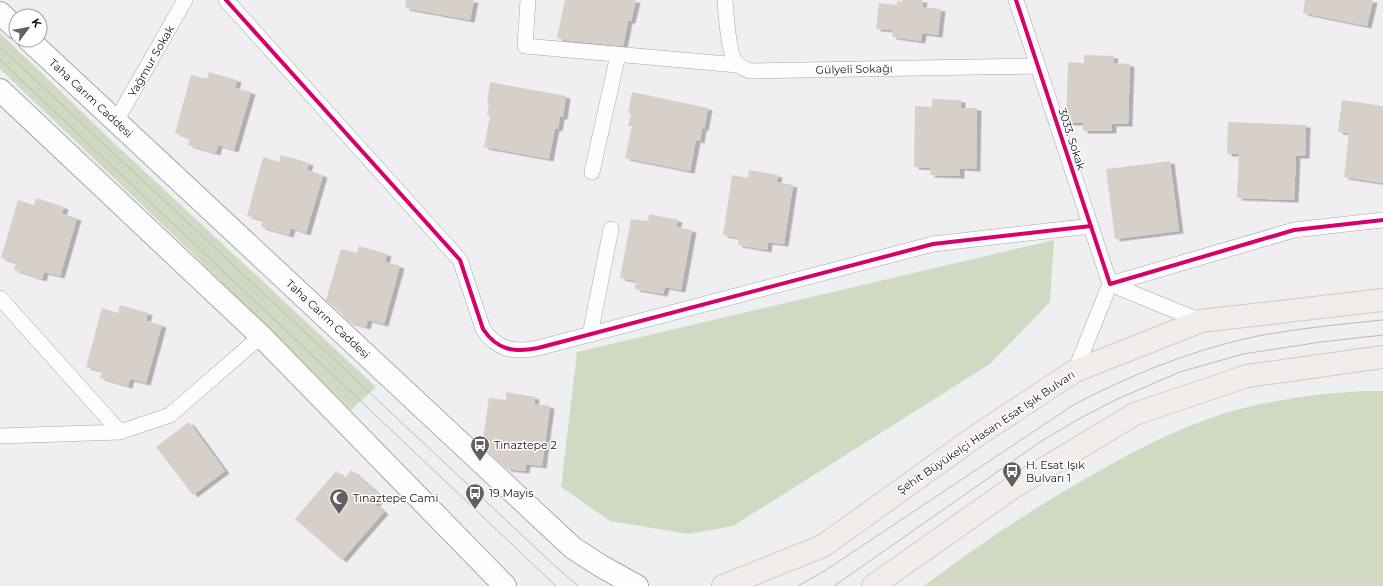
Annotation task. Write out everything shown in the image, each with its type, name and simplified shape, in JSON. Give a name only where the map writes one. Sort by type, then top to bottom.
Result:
[{"type":"main road","points":[[0,13],[8,20]]},
{"type":"main road","name":"Taha Carım Caddesi","points":[[38,48],[573,548],[637,586]]},
{"type":"main road","points":[[0,90],[261,336],[505,586]]},
{"type":"main road","name":"Şehit Büyükelçi Hasan Esat Işık Bulvarı","points":[[723,586],[823,546],[976,436],[1075,371],[1201,321],[1383,300]]},
{"type":"main road","points":[[873,586],[1012,488],[1135,414],[1247,376],[1383,357]]},
{"type":"street","points":[[169,0],[182,6]]},
{"type":"street","points":[[226,0],[460,260],[483,329],[494,342],[511,350],[529,350],[590,335],[933,244],[1091,226]]},
{"type":"street","name":"Gülyeli Sokağı","points":[[528,0],[525,46],[738,65],[751,71],[1038,66]]},
{"type":"street","points":[[725,0],[732,54],[738,65]]},
{"type":"street","name":"3033. Sokak","points":[[1016,0],[1110,284]]},
{"type":"street","name":"Yağmur Sokak","points":[[116,121],[182,6]]},
{"type":"street","points":[[592,172],[618,55]]},
{"type":"street","points":[[1110,284],[1294,230],[1383,220]]},
{"type":"street","points":[[590,335],[611,229]]},
{"type":"street","points":[[1110,284],[1201,321]]},
{"type":"street","points":[[1075,371],[1110,284]]},
{"type":"street","points":[[0,298],[120,432]]},
{"type":"street","points":[[0,436],[120,432],[170,415],[261,336]]},
{"type":"green space","points":[[0,33],[8,41],[8,48],[16,48],[112,141],[376,387],[351,410],[188,249],[0,69]]},
{"type":"green space","points":[[1054,240],[1050,302],[990,364],[733,526],[689,534],[610,521],[561,487],[577,352]]},
{"type":"green space","points":[[1362,391],[1383,391],[1383,586],[924,586],[962,558],[1040,506],[1114,462],[1149,444],[1203,421],[1239,409],[1274,401]]},
{"type":"building","points":[[406,0],[474,0],[470,20],[405,8]]},
{"type":"building","points":[[565,0],[636,0],[631,21],[628,21],[623,46],[570,41],[557,38]]},
{"type":"building","points":[[902,0],[923,0],[922,7],[941,9],[938,35],[922,33],[921,41],[892,37],[893,30],[876,29],[879,3],[897,5],[897,1],[902,2]]},
{"type":"building","points":[[1305,0],[1373,0],[1367,26],[1303,13]]},
{"type":"building","points":[[1084,55],[1114,56],[1113,63],[1130,64],[1128,124],[1112,124],[1112,131],[1083,131],[1083,123],[1066,123],[1068,62],[1084,63]]},
{"type":"building","points":[[209,72],[237,80],[235,88],[251,92],[234,150],[218,145],[216,153],[188,145],[190,138],[175,133],[191,75],[207,79]]},
{"type":"building","points":[[490,82],[566,96],[563,117],[560,117],[558,129],[555,128],[549,159],[484,147],[490,116],[487,115],[489,103],[487,103]]},
{"type":"building","points":[[632,92],[708,108],[700,141],[696,140],[690,171],[625,158],[632,126],[628,126],[631,113],[628,113]]},
{"type":"building","points":[[932,99],[961,100],[961,108],[977,108],[976,169],[960,168],[960,176],[930,175],[931,168],[914,167],[915,106],[932,107]]},
{"type":"building","points":[[1342,100],[1383,106],[1383,183],[1344,177],[1349,133],[1338,132]]},
{"type":"building","points":[[1228,122],[1306,125],[1305,156],[1296,156],[1294,200],[1237,198],[1239,154],[1227,154]]},
{"type":"building","points":[[281,155],[309,163],[307,170],[323,175],[306,233],[291,228],[289,235],[261,227],[263,220],[247,216],[263,157],[279,162]]},
{"type":"building","points":[[1170,161],[1179,231],[1115,239],[1106,169]]},
{"type":"building","points":[[749,170],[778,175],[777,182],[793,185],[784,244],[768,242],[767,250],[738,245],[739,238],[723,235],[732,175],[748,178]]},
{"type":"building","points":[[36,198],[64,207],[62,214],[77,218],[60,276],[44,272],[42,279],[14,270],[16,263],[1,258],[18,200],[34,205]]},
{"type":"building","points":[[649,214],[678,220],[676,227],[692,230],[681,290],[665,287],[663,294],[635,289],[636,281],[620,278],[631,219],[648,221]]},
{"type":"building","points":[[359,246],[387,254],[385,262],[400,266],[384,324],[368,320],[366,327],[349,322],[326,300],[341,249],[357,253]]},
{"type":"building","points":[[120,305],[148,313],[146,321],[162,325],[146,383],[130,379],[128,386],[100,378],[102,371],[86,367],[102,308],[118,313]]},
{"type":"building","points":[[506,392],[535,397],[534,404],[550,406],[542,466],[526,464],[525,471],[507,469],[482,446],[489,398],[506,400]]},
{"type":"building","points":[[189,422],[225,471],[193,495],[156,447]]},
{"type":"building","name":"Tınaztepe Cami","points":[[351,470],[382,497],[375,504],[384,512],[342,560],[295,519],[336,471],[345,478]]},
{"type":"tram line","points":[[0,47],[578,586]]},
{"type":"tram line","points":[[0,60],[556,586]]},
{"type":"tram line","points":[[798,586],[826,570],[1075,404],[1120,382],[1190,354],[1238,340],[1293,330],[1383,320]]},
{"type":"tram line","points":[[834,586],[1040,442],[1115,400],[1180,372],[1243,354],[1321,342],[1383,335]]},
{"type":"cycle path","points":[[226,0],[460,260],[483,329],[494,342],[500,346],[514,350],[538,348],[933,244],[1091,226]]},
{"type":"cycle path","points":[[1016,0],[1110,284],[1294,230],[1383,220]]},
{"type":"place","name":"Tınaztepe 2","points":[[480,462]]},
{"type":"place","name":"H. Esat Işık Bulvarı 1","points":[[1012,488]]},
{"type":"place","name":"19 Mayıs","points":[[475,510]]},
{"type":"place","name":"Tınaztepe Cami","points":[[339,515]]}]
